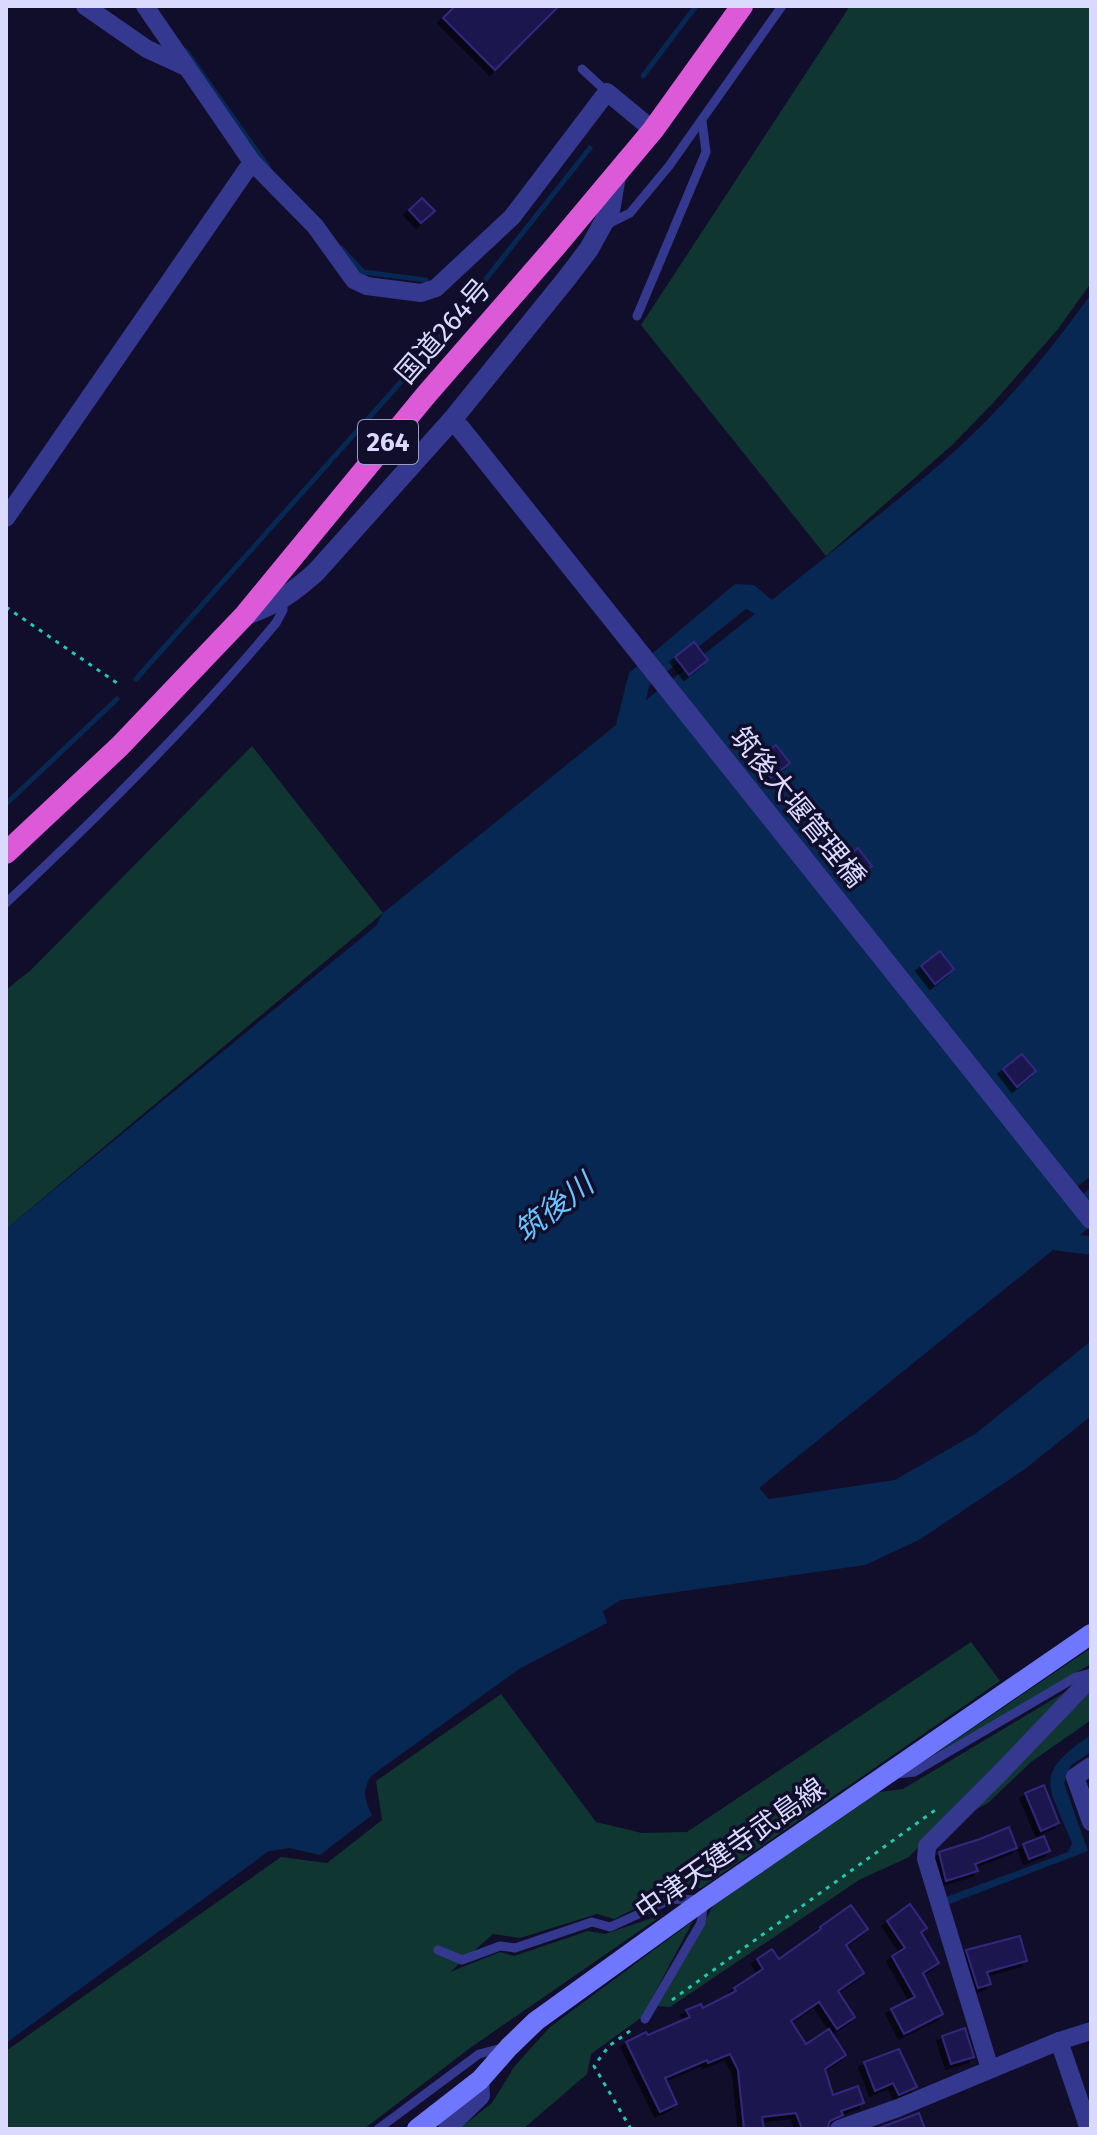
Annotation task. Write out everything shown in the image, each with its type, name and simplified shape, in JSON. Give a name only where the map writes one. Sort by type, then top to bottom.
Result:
[{"type":"highway","name":"国道264号","points":[[6,853],[120,746],[245,615],[426,395],[616,176],[742,6]]},
{"type":"main road","name":"中津天建寺武島線","points":[[417,2129],[480,2080],[536,2021],[704,1900],[1091,1634]]},
{"type":"street","points":[[85,6],[147,49],[186,68]]},
{"type":"street","points":[[145,6],[252,162],[315,226],[354,280],[367,286],[421,293],[436,288],[512,217],[607,92],[653,130]]},
{"type":"street","points":[[6,518],[252,162]]},
{"type":"street","points":[[245,615],[266,609],[316,572],[456,425],[589,249],[610,211],[616,176]]},
{"type":"street","name":"筑後大堰管理橋","points":[[456,425],[1091,1219]]},
{"type":"street","points":[[990,2069],[926,1859],[927,1846],[1091,1676]]},
{"type":"street","points":[[1091,1766],[1075,1777],[1091,1822]]},
{"type":"street","points":[[839,2129],[1091,2031]]},
{"type":"street","points":[[1059,2041],[1089,2129]]},
{"type":"street","points":[[447,2129],[481,2096],[480,2080]]},
{"type":"lane","points":[[599,229],[630,213],[669,166],[782,6]]},
{"type":"lane","points":[[582,69],[607,92]]},
{"type":"lane","points":[[637,316],[706,152],[702,121]]},
{"type":"lane","points":[[6,903],[116,796],[246,658],[276,623],[283,610],[283,597]]},
{"type":"lane","points":[[886,1774],[914,1772],[1076,1677],[1091,1676]]},
{"type":"lane","points":[[438,1950],[462,1960],[500,1946],[515,1948],[592,1922],[610,1927],[672,1899],[704,1900],[701,1923],[645,2019]]},
{"type":"lane","points":[[378,2129],[479,2054],[509,2047]]},
{"type":"path","points":[[6,607],[120,685]]},
{"type":"path","points":[[631,2129],[594,2066],[609,2046],[946,1802]]},
{"type":"green space","points":[[850,6],[1091,6],[1091,283],[1058,329],[993,403],[952,445],[826,556],[641,325]]},
{"type":"green space","points":[[252,746],[383,913],[6,1229],[6,990],[31,970]]},
{"type":"green space","points":[[971,1642],[1000,1681],[701,1888],[675,1889],[614,1919],[597,1914],[520,1938],[493,1934],[450,1972],[500,1952],[514,1956],[588,1931],[605,1934],[664,1914],[470,2048],[364,2129],[6,2129],[6,2051],[281,1857],[327,1863],[382,1820],[376,1781],[501,1694],[596,1822],[642,1833],[687,1832]]},
{"type":"green space","points":[[1091,1648],[1091,1664],[924,1761]]},
{"type":"green space","points":[[1072,1688],[909,1857],[859,1880],[670,2007],[658,2006],[713,1906],[879,1792],[903,1789]]},
{"type":"green space","points":[[1091,1688],[1091,1720],[1031,1762],[988,1803],[966,1815]]},
{"type":"green space","points":[[693,1921],[642,2017],[591,2054],[587,2074],[523,2129],[459,2129],[492,2103],[514,2067],[550,2027]]},
{"type":"water","name":"筑後川","points":[[1091,294],[1091,1176],[1065,1196],[1071,1204],[1091,1187],[1091,1226],[1080,1235],[1091,1234],[1091,1255],[1053,1250],[759,1488],[769,1499],[895,1480],[975,1434],[1091,1341],[1091,1416],[1025,1469],[919,1540],[865,1565],[621,1600],[603,1611],[607,1623],[519,1669],[371,1776],[365,1796],[372,1815],[320,1855],[289,1848],[269,1851],[6,2043],[6,1229],[376,926],[383,913],[616,725],[629,673],[735,584],[754,585],[772,600],[934,470],[1011,395]],"holes":[[[746,609],[755,614],[646,700],[649,686]]]},
{"type":"water","points":[[1091,1735],[1091,1752],[1071,1765],[1064,1783],[1088,1851],[947,1905],[946,1897],[1068,1852],[1072,1843],[1050,1782],[1059,1761]]},
{"type":"building","points":[[455,6],[559,6],[495,70],[443,18]]},
{"type":"building","points":[[422,198],[435,211],[421,223],[409,210]]},
{"type":"building","points":[[694,642],[708,660],[689,675],[675,657]]},
{"type":"building","points":[[776,745],[790,763],[771,778],[757,760]]},
{"type":"building","points":[[858,848],[872,866],[853,881],[839,863]]},
{"type":"building","points":[[940,951],[954,969],[935,984],[921,966]]},
{"type":"building","points":[[1022,1054],[1036,1071],[1017,1087],[1003,1069]]},
{"type":"building","points":[[1044,1785],[1059,1823],[1041,1831],[1025,1793]]},
{"type":"building","points":[[1009,1827],[1017,1848],[975,1864],[978,1871],[946,1881],[939,1852]]},
{"type":"building","points":[[1044,1836],[1050,1851],[1029,1859],[1023,1844]]},
{"type":"building","points":[[910,1904],[927,1928],[921,1932],[939,1963],[923,1973],[943,2014],[904,2034],[891,2009],[915,1997],[892,1956],[905,1948],[887,1921]]},
{"type":"building","points":[[851,1905],[868,1929],[846,1945],[864,1973],[838,1991],[855,2017],[837,2029],[819,2002],[791,2021],[806,2044],[829,2029],[846,2055],[825,2069],[833,2095],[858,2086],[864,2103],[841,2111],[843,2115],[830,2121],[827,2129],[802,2129],[796,2113],[762,2117],[764,2129],[744,2129],[738,2070],[730,2054],[665,2078],[677,2104],[660,2112],[626,2042],[690,2017],[686,2010],[701,2004],[703,2008],[736,1991],[734,1988],[763,1969],[757,1959],[772,1949],[779,1959]]},
{"type":"building","points":[[1020,1936],[1027,1961],[987,1972],[991,1984],[978,1988],[966,1950]]},
{"type":"building","points":[[965,2028],[974,2057],[951,2064],[942,2036]]},
{"type":"building","points":[[899,2049],[917,2087],[899,2095],[893,2083],[875,2091],[864,2062]]},
{"type":"building","points":[[919,2113],[925,2129],[879,2129],[879,2128]]},
{"type":"waterway","points":[[643,76],[696,6]]},
{"type":"waterway","points":[[186,51],[268,167]]},
{"type":"waterway","points":[[136,679],[432,347],[590,148]]},
{"type":"waterway","points":[[341,248],[363,272],[426,280]]},
{"type":"waterway","points":[[6,804],[117,699]]}]
